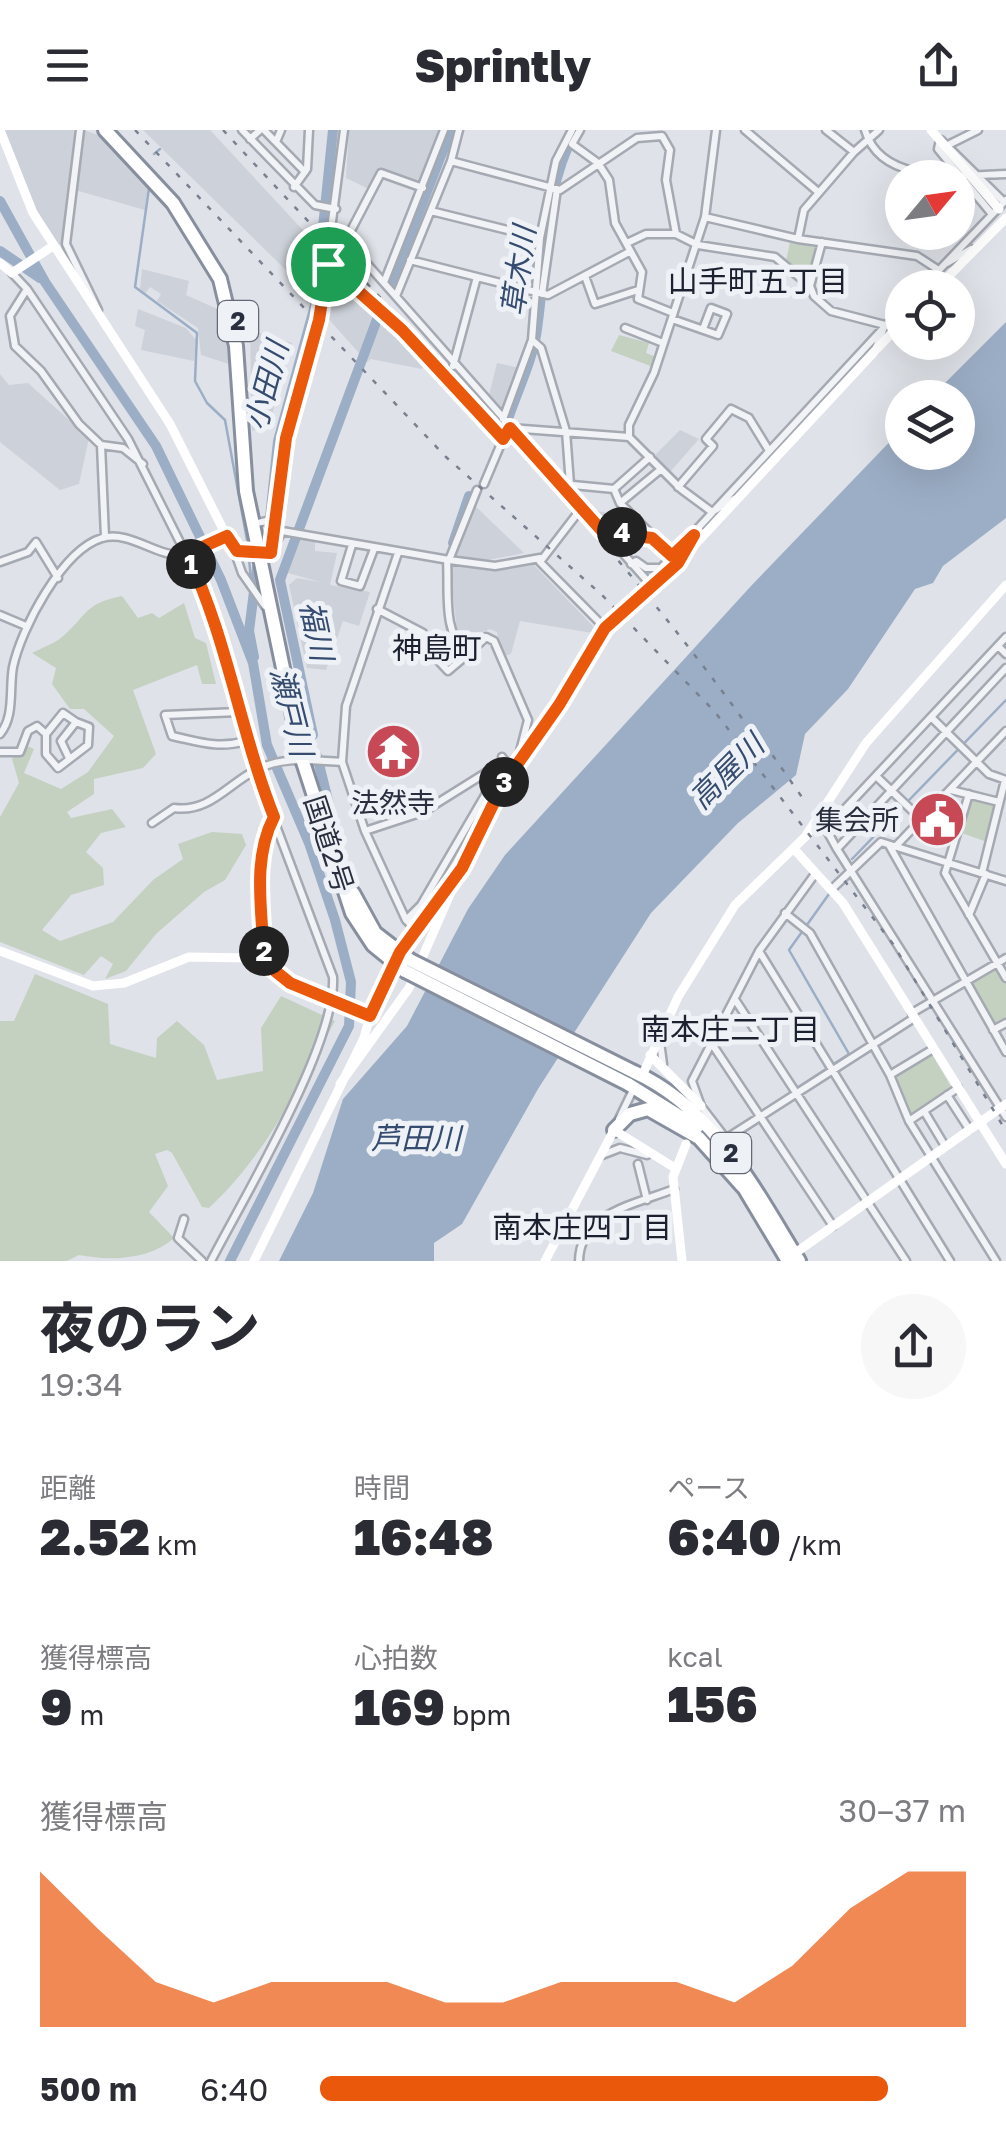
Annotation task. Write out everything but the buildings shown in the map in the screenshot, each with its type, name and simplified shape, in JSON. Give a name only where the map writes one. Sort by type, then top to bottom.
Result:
[{"type":"highway","name":"国道2号","points":[[105,130],[174,203],[220,279],[236,346],[243,465],[264,522]]},
{"type":"highway","name":"国道2号","points":[[114,130],[180,201],[211,245],[226,276],[242,346],[264,522],[265,605],[308,760],[362,912],[402,962],[694,1114],[736,1159],[792,1258]]},
{"type":"highway","name":"国道2号","points":[[264,551],[308,760]]},
{"type":"highway","name":"国道2号","points":[[634,1080],[708,1139],[792,1258]]},
{"type":"highway","points":[[614,1130],[630,1114],[648,1109],[698,1138],[744,1188]]},
{"type":"street","points":[[0,130],[19,186],[51,248],[170,424],[242,573],[265,605]]},
{"type":"street","points":[[80,130],[66,244],[95,297],[100,316]]},
{"type":"street","points":[[242,130],[294,186],[322,207],[335,208]]},
{"type":"street","points":[[250,139],[262,130],[306,173]]},
{"type":"street","points":[[276,142],[281,130]]},
{"type":"street","points":[[294,186],[306,173],[309,130]]},
{"type":"street","points":[[264,522],[319,320],[344,130]]},
{"type":"street","points":[[385,280],[444,130]]},
{"type":"street","points":[[396,297],[451,161],[459,130]]},
{"type":"street","points":[[539,293],[540,238],[572,130]]},
{"type":"street","points":[[570,142],[580,130]]},
{"type":"street","points":[[629,437],[629,425],[698,245],[716,130]]},
{"type":"street","points":[[744,130],[816,191]]},
{"type":"street","points":[[826,130],[854,152]]},
{"type":"street","points":[[865,130],[868,140],[891,160]]},
{"type":"street","points":[[798,238],[804,210],[816,191],[880,130]]},
{"type":"street","points":[[931,130],[978,175],[1002,210]]},
{"type":"street","points":[[947,160],[938,149],[978,130]]},
{"type":"street","points":[[451,161],[554,188],[640,133],[668,139],[668,196],[676,234]]},
{"type":"street","points":[[570,142],[598,163],[609,180],[615,223],[642,272],[638,299],[673,316],[703,329],[718,335],[727,314],[712,308],[703,329]]},
{"type":"street","points":[[945,143],[1002,210]]},
{"type":"street","points":[[423,188],[381,174],[346,240],[385,280],[580,510],[651,585]]},
{"type":"street","points":[[975,175],[1006,174]]},
{"type":"street","points":[[503,419],[533,340],[554,188]]},
{"type":"street","points":[[975,188],[1002,210]]},
{"type":"street","points":[[954,270],[1002,210]]},
{"type":"street","points":[[937,269],[1002,210]]},
{"type":"street","points":[[431,211],[540,238]]},
{"type":"street","points":[[705,217],[798,238],[918,256],[937,269]]},
{"type":"street","points":[[410,260],[539,293],[585,276],[646,234],[676,234],[698,245],[776,256],[810,286],[814,296],[830,311],[885,324]]},
{"type":"street","points":[[810,286],[819,266],[822,242]]},
{"type":"street","points":[[937,269],[976,246]]},
{"type":"street","points":[[13,272],[51,248]]},
{"type":"street","points":[[0,264],[27,288],[142,464],[188,554],[220,641],[246,741],[327,957],[334,993],[331,1011],[278,1138],[211,1261]]},
{"type":"street","points":[[328,264],[402,330],[503,439]]},
{"type":"street","points":[[585,276],[595,304],[638,290]]},
{"type":"street","points":[[454,366],[477,277]]},
{"type":"street","points":[[27,288],[10,316],[15,346],[42,371],[79,424],[101,445],[123,448],[142,464]]},
{"type":"street","points":[[875,350],[885,324]]},
{"type":"street","points":[[631,564],[636,560],[646,568],[661,568],[676,560],[712,512],[885,324]]},
{"type":"street","points":[[625,328],[663,344]]},
{"type":"street","points":[[533,340],[566,431],[573,485],[571,499]]},
{"type":"street","points":[[340,1084],[409,988],[486,812],[559,705],[605,628],[742,495],[885,340]]},
{"type":"street","points":[[827,400],[826,394],[842,369]]},
{"type":"street","points":[[678,486],[713,446],[706,440],[731,409],[748,418],[768,450]]},
{"type":"street","points":[[467,655],[456,646],[450,628],[448,560],[510,428]]},
{"type":"street","points":[[510,428],[629,437],[660,470],[712,512]]},
{"type":"street","points":[[768,465],[786,431]]},
{"type":"street","points":[[101,445],[105,536]]},
{"type":"street","points":[[573,485],[614,489],[650,457]]},
{"type":"street","points":[[620,503],[660,470]]},
{"type":"street","points":[[614,489],[620,503],[676,560]]},
{"type":"street","points":[[712,512],[742,495]]},
{"type":"street","points":[[234,550],[264,551],[280,533],[494,566],[540,558],[580,510]]},
{"type":"street","points":[[603,532],[652,538]]},
{"type":"street","points":[[0,734],[7,726],[12,674],[26,626],[77,554],[105,536],[188,554],[224,537]]},
{"type":"street","points":[[0,562],[28,552],[36,542],[58,578]]},
{"type":"street","points":[[352,545],[341,582],[360,586],[374,548]]},
{"type":"street","points":[[398,554],[346,706],[342,762],[366,832],[410,924],[462,868]]},
{"type":"street","points":[[540,558],[542,569],[605,628]]},
{"type":"street","points":[[545,1261],[614,1130],[634,1080],[735,905],[818,822],[866,744],[1006,586]]},
{"type":"street","points":[[377,609],[423,633],[439,664],[448,671],[486,637],[494,641],[516,701],[528,720],[519,760]]},
{"type":"street","points":[[0,615],[26,626]]},
{"type":"street","points":[[650,1055],[663,1064],[727,1138],[792,1258],[969,1129],[1004,1109],[826,829],[1006,637]]},
{"type":"street","points":[[998,646],[1006,654]]},
{"type":"street","points":[[838,849],[1006,668]]},
{"type":"street","points":[[239,712],[166,715],[166,721],[172,736],[196,743],[224,747],[246,741]]},
{"type":"street","points":[[63,713],[76,722],[89,727],[88,745],[53,767],[46,754],[46,734],[63,713]]},
{"type":"street","points":[[931,716],[989,774],[1005,780],[984,874],[969,915]]},
{"type":"street","points":[[69,758],[61,741],[76,722]]},
{"type":"street","points":[[0,752],[20,752],[31,727],[37,726],[46,734]]},
{"type":"street","points":[[892,846],[1005,733]]},
{"type":"street","points":[[406,920],[430,890],[492,778],[505,762],[502,756]]},
{"type":"street","points":[[152,822],[174,808],[192,810],[238,785],[257,769],[308,760],[342,762]]},
{"type":"street","points":[[366,832],[424,812],[487,772],[492,778],[486,812]]},
{"type":"street","points":[[876,776],[920,819],[957,831]]},
{"type":"street","points":[[950,790],[999,802]]},
{"type":"street","points":[[969,794],[945,873],[1006,978]]},
{"type":"street","points":[[264,962],[260,862],[262,839],[274,817]]},
{"type":"street","points":[[832,890],[880,842],[1006,881]]},
{"type":"street","points":[[892,846],[1006,1052]]},
{"type":"street","points":[[794,849],[832,890],[1006,1164]]},
{"type":"street","points":[[701,1106],[692,1081],[759,951],[815,874]]},
{"type":"street","points":[[254,1261],[361,1044],[366,1016],[442,892]]},
{"type":"street","points":[[785,913],[804,928],[873,1043],[909,1121],[996,1261]]},
{"type":"street","points":[[0,951],[93,986],[124,983],[189,957],[212,955],[264,962],[290,983],[366,1016]]},
{"type":"street","points":[[759,951],[950,1261]]},
{"type":"street","points":[[727,1138],[934,1000],[1006,958]]},
{"type":"street","points":[[736,1001],[906,1261]]},
{"type":"street","points":[[663,1064],[660,1042],[666,1022]]},
{"type":"street","points":[[994,1030],[1006,1023]]},
{"type":"street","points":[[712,1043],[833,1226]]},
{"type":"street","points":[[361,1044],[363,1056]]},
{"type":"street","points":[[890,1075],[933,1050]]},
{"type":"street","points":[[909,1121],[958,1088]]},
{"type":"street","points":[[947,1095],[969,1129]]},
{"type":"street","points":[[924,1111],[946,1146]]},
{"type":"street","points":[[614,1130],[674,1168]]},
{"type":"street","points":[[685,1261],[674,1168],[686,1144]]},
{"type":"street","points":[[594,1162],[620,1148],[662,1157]]},
{"type":"street","points":[[638,1164],[647,1200]]},
{"type":"street","points":[[580,1261],[580,1248],[596,1221],[675,1189]]},
{"type":"street","points":[[184,1219],[178,1238],[202,1261]]},
{"type":"shaded area","points":[[4,130],[78,130],[63,242],[58,246],[29,197]]},
{"type":"shaded area","points":[[83,130],[101,136],[148,185],[145,210],[75,190]]},
{"type":"shaded area","points":[[143,130],[210,130],[312,240],[308,269],[288,272]]},
{"type":"shaded area","points":[[349,130],[443,130],[424,182],[382,168],[371,190],[346,178]]},
{"type":"shaded area","points":[[142,269],[189,281],[186,295],[222,311],[229,364],[201,355],[198,328],[157,301],[161,294],[150,287],[145,294],[140,289]]},
{"type":"shaded area","points":[[331,271],[427,359],[422,369],[371,359],[367,362],[325,315]]},
{"type":"shaded area","points":[[138,309],[186,328],[196,340],[194,361],[141,350],[145,330],[135,326]]},
{"type":"shaded area","points":[[250,330],[292,343],[269,425],[252,431]]},
{"type":"shaded area","points":[[497,363],[520,368],[500,413],[488,399]]},
{"type":"shaded area","points":[[0,374],[9,385],[28,383],[89,438],[79,484],[60,490],[0,442]]},
{"type":"shaded area","points":[[680,430],[699,439],[669,473],[654,456]]},
{"type":"shaded area","points":[[469,500],[524,553],[478,562],[450,556]]},
{"type":"shaded area","points":[[588,510],[632,516],[648,535],[603,528]]},
{"type":"shaded area","points":[[299,538],[315,540],[315,551],[337,553],[330,585],[370,592],[359,626],[343,621],[326,670],[307,668],[289,585],[297,578],[320,582],[288,573]]},
{"type":"shaded area","points":[[529,560],[594,627],[593,633],[520,621],[511,654],[502,657],[497,632],[490,629],[458,642],[450,564],[490,569]]},
{"type":"green space","points":[[790,242],[818,248],[811,278],[786,261]]},
{"type":"green space","points":[[619,335],[649,343],[646,353],[656,357],[653,367],[611,351]]},
{"type":"green space","points":[[122,596],[138,618],[152,613],[159,618],[184,603],[195,638],[206,643],[216,684],[202,684],[197,665],[133,690],[156,754],[143,768],[94,779],[94,794],[67,812],[71,818],[112,809],[126,827],[101,833],[86,852],[103,868],[104,885],[71,895],[42,930],[60,941],[113,922],[153,880],[183,859],[178,844],[212,832],[242,834],[246,845],[225,880],[204,892],[156,934],[126,971],[105,979],[113,964],[101,956],[84,975],[0,942],[0,817],[19,783],[12,759],[23,744],[34,749],[24,773],[61,789],[88,772],[114,736],[84,709],[70,709],[52,684],[56,668],[32,653],[59,639],[93,607]]},
{"type":"green space","points":[[970,796],[997,805],[987,842],[959,832]]},
{"type":"green space","points":[[997,968],[1006,983],[1006,1020],[993,1026],[970,985]]},
{"type":"green space","points":[[35,974],[108,1004],[110,1044],[156,1058],[157,1038],[177,1021],[204,1045],[217,1080],[263,1071],[261,1028],[281,996],[335,1021],[264,1143],[209,1208],[202,1207],[172,1153],[167,1150],[155,1154],[168,1186],[149,1212],[174,1238],[153,1251],[129,1257],[79,1255],[67,1261],[0,1261],[0,1021],[14,1021]]},
{"type":"green space","points":[[931,1052],[953,1090],[912,1117],[894,1073]]},
{"type":"water","name":"芦田川","points":[[1006,322],[1006,518],[943,566],[933,583],[915,589],[848,689],[805,734],[796,775],[738,823],[651,913],[538,1089],[462,1224],[434,1243],[434,1261],[279,1261],[313,1193],[343,1099],[407,1026],[468,909],[505,855],[751,586],[885,447],[885,470],[975,470],[975,380],[948,380],[968,360],[975,360],[975,353]]},
{"type":"waterway","name":"小田川","points":[[268,537],[278,441],[315,305],[333,130]]},
{"type":"waterway","name":"福川","points":[[391,284],[451,130]]},
{"type":"waterway","name":"草木川","points":[[508,419],[535,341],[551,202],[576,130]]},
{"type":"waterway","points":[[154,154],[160,149]]},
{"type":"waterway","points":[[149,188],[135,287],[197,333],[195,381],[207,403],[225,420],[247,540]]},
{"type":"waterway","name":"瀬戸川","points":[[0,201],[45,282],[156,446],[221,580],[253,663],[267,745],[309,843],[351,982],[349,1026],[230,1261]]},
{"type":"waterway","points":[[0,251],[40,278]]},
{"type":"waterway","name":"福川","points":[[313,735],[280,580],[379,314]]},
{"type":"waterway","name":"草木川","points":[[453,543],[469,496]]},
{"type":"waterway","points":[[249,558],[251,582]]},
{"type":"waterway","name":"小田川","points":[[254,657],[249,631],[257,568]]},
{"type":"waterway","name":"小田川","points":[[253,595],[254,605]]},
{"type":"waterway","points":[[852,859],[1006,700]]},
{"type":"waterway","name":"福川","points":[[317,756],[336,833]]},
{"type":"waterway","points":[[797,1088],[849,1054],[789,950],[829,894]]},
{"type":"waterway","points":[[729,1133],[791,1093]]},
{"type":"railway","points":[[135,130],[446,457],[602,595],[715,712],[893,944],[1006,1131]]},
{"type":"railway","points":[[223,130],[575,511],[707,671],[768,755]]},
{"type":"railway","points":[[764,743],[804,800]]},
{"type":"place","name":"法然寺","points":[[393,752]]},
{"type":"place","name":"集会所","points":[[938,820]]},
{"type":"district","name":"山手町五丁目","points":[[758,282]]},
{"type":"district","name":"神島町","points":[[437,649]]},
{"type":"district","name":"南本庄二丁目","points":[[730,1030]]},
{"type":"district","name":"南本庄四丁目","points":[[582,1228]]},
{"type":"route","points":[[328,264],[402,330],[503,439],[510,428],[603,532],[652,538],[672,556],[694,535],[678,563],[605,628],[559,705],[486,812],[462,868],[451,876],[400,952],[370,1016],[290,983],[264,962],[260,862],[262,839],[274,817],[246,741],[220,641],[187,554],[227,536],[237,551],[271,553],[286,438],[319,320],[328,264]]},
{"type":"water label","name":"高屋川","points":[[727,772]]}]
